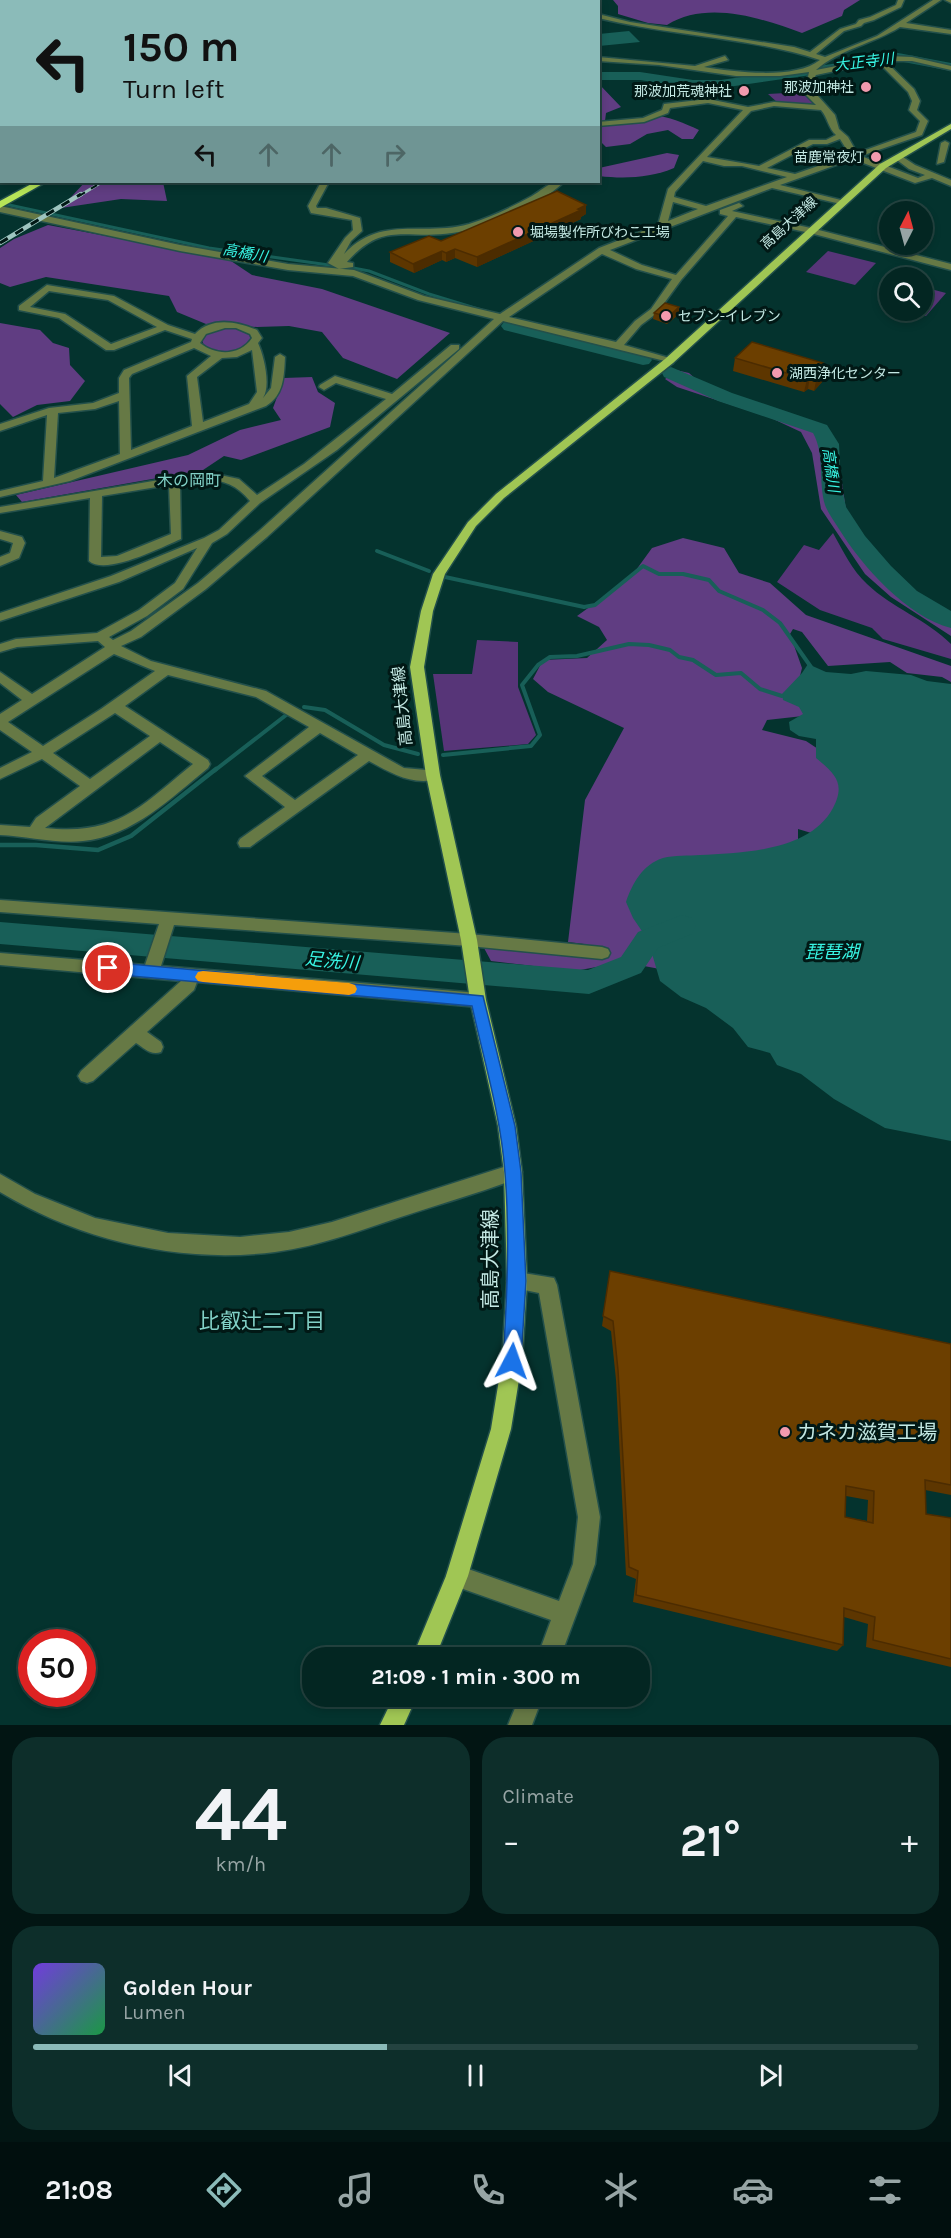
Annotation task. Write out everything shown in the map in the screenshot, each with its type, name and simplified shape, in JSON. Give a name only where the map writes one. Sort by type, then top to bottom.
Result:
[{"type":"highway","points":[[0,197],[27,183]]},
{"type":"highway","points":[[0,207],[39,183]]},
{"type":"main road","name":"高島大津線","points":[[428,1647],[457,1576],[501,1429],[512,1361],[517,1281],[513,1172],[507,1126],[433,775],[417,667],[427,610],[442,568],[472,524],[500,496],[663,366],[883,166],[951,126]]},
{"type":"main road","points":[[392,1725],[401,1707]]},
{"type":"street","points":[[810,55],[842,30],[899,6],[901,0]]},
{"type":"street","points":[[933,175],[918,181],[855,157],[841,135],[835,130],[832,117],[806,90],[805,86],[813,71],[825,59],[879,37],[938,0]]},
{"type":"street","points":[[600,16],[630,24],[794,49],[825,59]]},
{"type":"street","points":[[897,24],[951,32]]},
{"type":"street","points":[[90,786],[0,721],[107,652],[114,645],[136,634],[202,586],[263,534],[501,318],[537,291],[602,250],[706,209],[919,133],[924,121],[913,110],[916,102],[911,91],[881,58],[859,44]]},
{"type":"street","points":[[783,55],[801,52]]},
{"type":"street","points":[[698,69],[698,65],[725,58]]},
{"type":"street","points":[[600,59],[747,74],[813,71],[881,58],[912,59],[951,68]]},
{"type":"street","points":[[600,124],[644,120],[665,111],[667,106],[708,101],[748,109],[774,104],[824,108]]},
{"type":"street","points":[[662,226],[670,191],[703,159],[748,109]]},
{"type":"street","points":[[760,168],[785,151],[812,142],[827,142],[841,135]]},
{"type":"street","points":[[940,162],[945,143]]},
{"type":"street","points":[[897,157],[912,167],[951,183]]},
{"type":"street","points":[[703,159],[760,168],[796,177]]},
{"type":"street","points":[[324,183],[313,202],[314,212],[326,211],[356,219],[358,227],[358,231],[344,242],[341,254],[333,263],[421,298],[618,346],[663,366]]},
{"type":"street","points":[[0,207],[180,248],[288,267],[339,266],[364,241],[373,236],[384,233],[446,232],[461,229],[532,201],[559,183]]},
{"type":"street","points":[[773,186],[842,203]]},
{"type":"street","points":[[757,191],[757,199],[723,212],[811,231],[951,267]]},
{"type":"street","points":[[669,198],[706,209]]},
{"type":"street","points":[[618,346],[638,323],[654,311],[678,278],[733,215]]},
{"type":"street","points":[[602,250],[639,267],[678,278]]},
{"type":"street","points":[[126,455],[124,378],[128,372],[195,340],[213,327],[237,325],[254,332],[257,338],[254,344],[246,350],[219,355],[202,352],[195,340],[165,327],[111,297],[47,288],[22,308],[62,316],[110,348],[165,327]]},
{"type":"street","points":[[0,617],[115,579],[208,541],[223,532],[256,501],[336,444],[468,336],[479,338]]},
{"type":"street","points":[[253,406],[262,392],[254,344]]},
{"type":"street","points":[[198,428],[192,376],[219,355]]},
{"type":"street","points":[[0,494],[66,479],[271,399],[277,387],[279,357]]},
{"type":"street","points":[[342,382],[352,374]]},
{"type":"street","points":[[324,387],[335,379],[393,398]]},
{"type":"street","points":[[0,428],[52,410],[95,406],[124,395]]},
{"type":"street","points":[[48,483],[52,410]]},
{"type":"street","points":[[0,510],[206,475],[230,478],[244,486],[256,501]]},
{"type":"street","points":[[96,493],[95,561],[119,561],[177,536],[174,480]]},
{"type":"street","points":[[0,535],[18,540],[19,543],[15,555],[0,562]]},
{"type":"street","points":[[0,648],[16,643],[100,637],[143,613],[179,586],[208,541]]},
{"type":"street","points":[[132,659],[130,646],[136,634]]},
{"type":"street","points":[[100,637],[114,645],[120,653],[132,659],[261,694],[400,772],[416,776],[433,775]]},
{"type":"street","points":[[0,774],[44,753],[116,707],[166,670]]},
{"type":"street","points":[[0,676],[32,701]]},
{"type":"street","points":[[0,830],[82,836],[107,831],[133,819],[203,764],[116,707]]},
{"type":"street","points":[[295,807],[252,776],[320,726]]},
{"type":"street","points":[[35,831],[42,822],[159,736]]},
{"type":"street","points":[[245,843],[368,755]]},
{"type":"street","points":[[0,906],[168,922],[602,953]]},
{"type":"street","points":[[151,970],[168,922]]},
{"type":"street","points":[[0,959],[151,970],[191,976],[478,997]]},
{"type":"street","points":[[87,1076],[188,985],[191,976]]},
{"type":"street","points":[[135,1033],[155,1047]]},
{"type":"street","points":[[0,1182],[22,1197],[92,1226],[190,1246],[273,1244],[334,1230],[513,1172]]},
{"type":"street","points":[[517,1281],[547,1285],[589,1518],[584,1564],[552,1647]]},
{"type":"street","points":[[457,1576],[565,1614]]},
{"type":"street","points":[[520,1725],[527,1707]]},
{"type":"shaded area","points":[[613,0],[860,0],[844,10],[842,16],[802,33],[752,17],[734,14],[699,14],[667,25],[648,23],[618,14],[618,6]]},
{"type":"shaded area","points":[[600,85],[621,107],[606,113],[605,121],[612,124],[641,123],[640,118],[654,116],[677,121],[699,130],[693,139],[682,139],[668,130],[647,134],[630,144],[606,147],[600,141]]},
{"type":"shaded area","points":[[803,92],[817,106],[778,103],[768,94]]},
{"type":"shaded area","points":[[667,153],[679,155],[674,168],[656,174],[637,177],[600,176],[600,168]]},
{"type":"shaded area","points":[[84,183],[163,183],[167,201],[121,199],[61,208]]},
{"type":"shaded area","points":[[48,225],[228,259],[252,275],[322,289],[450,333],[397,379],[343,358],[322,332],[289,326],[206,324],[177,312],[169,296],[46,277],[10,287],[0,283],[0,248],[14,239]]},
{"type":"shaded area","points":[[828,251],[876,263],[855,285],[806,272]]},
{"type":"shaded area","points":[[933,290],[946,293],[933,308]]},
{"type":"shaded area","points":[[0,323],[40,330],[53,343],[69,348],[70,365],[85,381],[70,401],[37,405],[13,417],[0,404]]},
{"type":"shaded area","points":[[229,328],[241,329],[249,334],[251,340],[241,349],[229,352],[216,351],[204,346],[202,340],[206,334]]},
{"type":"shaded area","points":[[676,370],[689,373],[698,381],[825,429],[837,449],[846,510],[896,581],[951,615],[951,636],[891,597],[865,574],[821,509],[812,453],[801,432],[771,418],[677,387],[665,379]]},
{"type":"shaded area","points":[[312,377],[318,392],[335,403],[330,427],[241,460],[224,456],[203,470],[22,502],[16,495],[188,455],[240,430],[281,420],[273,408],[284,378]]},
{"type":"shaded area","points":[[833,533],[862,579],[887,600],[941,635],[951,644],[951,659],[883,639],[872,628],[820,610],[777,582],[804,545],[819,550]]},
{"type":"shaded area","points":[[683,538],[724,548],[739,573],[770,583],[806,615],[951,666],[951,682],[942,677],[907,673],[890,662],[828,666],[802,632],[793,629],[790,634],[802,668],[797,688],[807,703],[803,716],[767,720],[762,730],[806,741],[874,786],[828,838],[798,829],[798,845],[686,974],[623,962],[575,971],[491,961],[484,948],[584,955],[584,944],[568,942],[585,800],[624,728],[548,692],[533,679],[543,660],[587,658],[607,640],[599,627],[577,616],[631,577],[652,548]]},
{"type":"shaded area","points":[[477,640],[518,642],[518,687],[536,735],[528,744],[444,751],[433,674],[472,674]]},
{"type":"water","points":[[629,31],[640,42],[600,46],[600,34]]},
{"type":"water","name":"琵琶湖","points":[[808,664],[826,672],[851,674],[866,671],[911,675],[927,681],[951,684],[951,1141],[885,1128],[834,1099],[801,1074],[777,1065],[770,1053],[748,1047],[733,1028],[706,1008],[681,997],[660,981],[648,940],[633,918],[626,902],[639,876],[656,861],[672,856],[736,853],[774,847],[809,833],[833,808],[838,792],[837,780],[816,758],[816,739],[799,736],[790,730],[789,722],[803,714],[799,707],[783,700],[782,694]]},
{"type":"building","name":"堀場製作所びわこ工場","points":[[557,191],[586,205],[578,209],[581,210],[477,257],[455,249],[446,253],[442,251],[413,264],[390,252],[429,236],[441,241]]},
{"type":"building","points":[[665,303],[679,307],[668,317],[654,313]]},
{"type":"building","points":[[752,342],[823,363],[819,366],[826,368],[817,378],[810,376],[807,379],[735,358]]},
{"type":"building","name":"カネカ滋賀工場","points":[[610,1271],[951,1344],[951,1485],[925,1480],[926,1514],[951,1518],[951,1659],[873,1640],[875,1617],[844,1608],[843,1645],[636,1595],[638,1571],[629,1567],[618,1370],[613,1321],[603,1316]],"holes":[[[846,1486],[874,1491],[873,1523],[845,1517]]]},
{"type":"waterway","name":"大正寺川","points":[[600,76],[640,76],[693,84],[721,84],[832,68],[877,57],[893,56],[951,67]]},
{"type":"waterway","name":"高橋川","points":[[0,203],[209,248],[336,266]]},
{"type":"waterway","name":"高橋川","points":[[348,267],[369,271],[429,294],[488,312]]},
{"type":"waterway","name":"高橋川","points":[[510,326],[643,360]]},
{"type":"waterway","name":"高橋川","points":[[671,373],[725,397],[820,429],[829,444],[831,484],[836,507],[857,540],[883,571],[909,596],[951,621]]},
{"type":"waterway","points":[[377,551],[429,571]]},
{"type":"waterway","points":[[445,577],[584,607],[595,605],[643,566],[659,574],[683,574],[709,580],[719,591],[763,610],[780,623],[811,667]]},
{"type":"waterway","points":[[443,755],[531,746],[540,735],[522,685],[538,665],[550,657],[577,656],[629,644],[649,645],[670,650],[679,657],[693,660],[716,675],[741,673],[760,689],[782,696]]},
{"type":"waterway","points":[[304,707],[325,710],[384,745],[418,754]]},
{"type":"waterway","points":[[214,771],[290,712]]},
{"type":"waterway","points":[[0,845],[36,845],[98,850],[131,836],[216,769]]},
{"type":"waterway","name":"足洗川","points":[[0,933],[589,982],[631,965],[648,940],[682,926]]},
{"type":"railway","points":[[79,196],[100,183]]},
{"type":"railway","points":[[0,243],[81,194]]},
{"type":"slow traffic","points":[[203,977],[349,989]]},
{"type":"place","name":"那波加神社","points":[[866,87]]},
{"type":"place","name":"那波加荒魂神社","points":[[744,91]]},
{"type":"place","name":"苗鹿常夜灯","points":[[876,157]]},
{"type":"place","name":"堀場製作所びわこ工場","points":[[518,232]]},
{"type":"place","name":"セブン-イレブン","points":[[666,316]]},
{"type":"place","name":"湖西浄化センター","points":[[777,373]]},
{"type":"place","name":"カネカ滋賀工場","points":[[785,1432]]},
{"type":"district","name":"木の岡町","points":[[189,480]]},
{"type":"district","name":"比叡辻二丁目","points":[[262,1321]]},
{"type":"route","points":[[108,968],[478,1000],[507,1126],[513,1172],[517,1281],[512,1361]]}]
